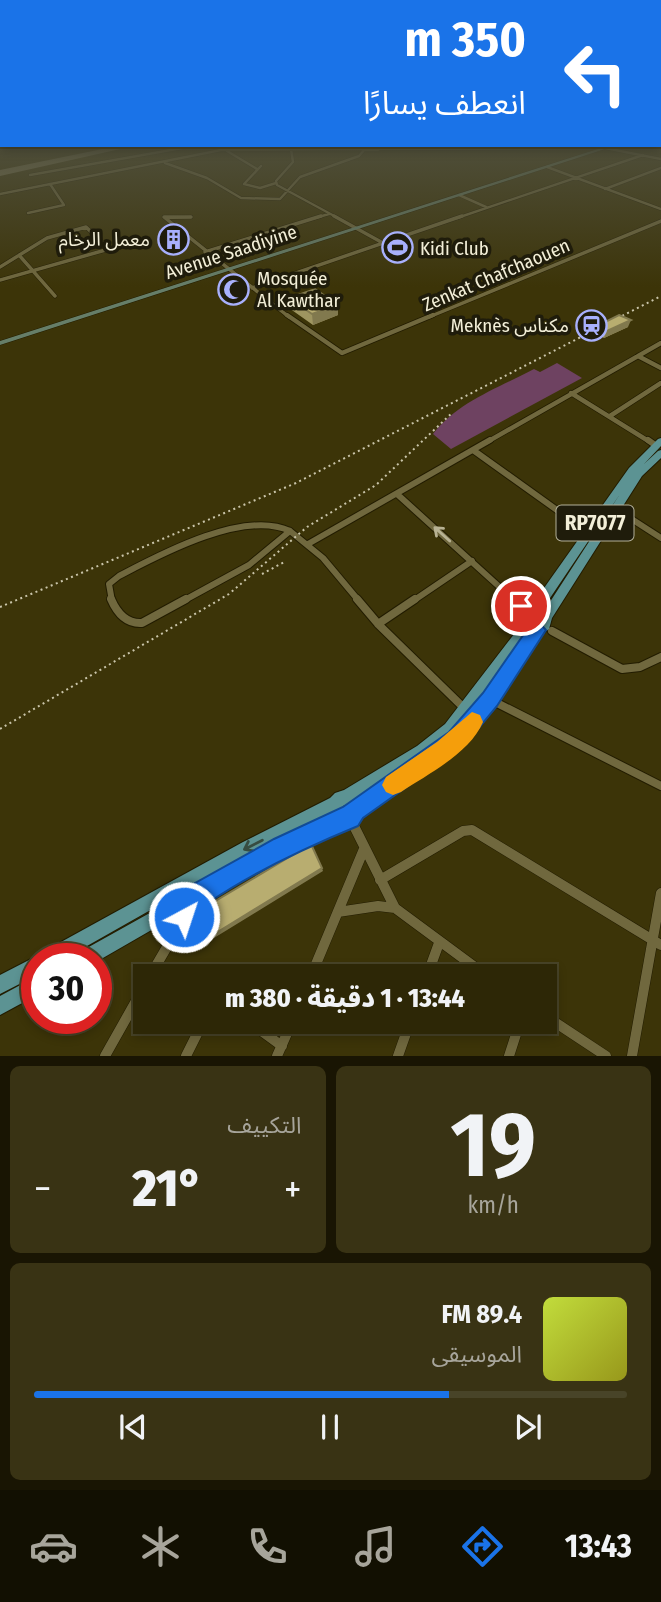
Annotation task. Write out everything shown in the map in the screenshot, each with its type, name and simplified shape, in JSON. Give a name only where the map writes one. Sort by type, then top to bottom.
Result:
[{"type":"main road","name":"Avenue Saadiyine","points":[[0,343],[480,188]]},
{"type":"main road","name":"RP7077","points":[[112,943],[282,847],[444,750],[490,699],[659,446]]},
{"type":"main road","name":"RP7077","points":[[75,943],[248,846],[345,809],[435,742],[467,710],[540,622],[589,533],[632,471],[659,446]]},
{"type":"main road","points":[[0,985],[21,974]]},
{"type":"main road","points":[[0,1006],[21,994]]},
{"type":"street","points":[[0,194],[29,188]]},
{"type":"street","points":[[27,213],[64,205],[53,188]]},
{"type":"street","points":[[223,188],[248,200],[280,199],[290,188]]},
{"type":"street","points":[[284,188],[383,243]]},
{"type":"street","points":[[191,217],[164,217],[252,288],[546,188]]},
{"type":"street","points":[[605,189],[661,209]]},
{"type":"street","points":[[459,195],[487,208]]},
{"type":"street","points":[[205,252],[329,214]]},
{"type":"street","name":"Zenkat Chafchaouen","points":[[252,288],[333,351],[342,354],[661,221]]},
{"type":"street","points":[[0,267],[47,238],[86,227],[109,249],[0,280]]},
{"type":"street","points":[[19,255],[55,296]]},
{"type":"street","points":[[308,544],[661,343]]},
{"type":"street","points":[[638,356],[661,368]]},
{"type":"street","points":[[610,416],[661,383]]},
{"type":"street","points":[[571,393],[659,446]]},
{"type":"street","points":[[472,450],[589,533]]},
{"type":"street","points":[[397,494],[540,622],[622,669],[640,667],[661,657]]},
{"type":"street","points":[[616,509],[661,538]]},
{"type":"street","points":[[290,531],[242,570],[142,623],[133,625],[126,621],[108,591],[112,581],[204,534],[234,529],[290,531],[308,544],[378,624],[467,710]]},
{"type":"street","points":[[378,624],[472,561]]},
{"type":"street","points":[[490,699],[661,786]]},
{"type":"street","points":[[345,809],[395,908],[470,964]]},
{"type":"street","points":[[380,880],[463,831],[472,830],[656,942]]},
{"type":"street","points":[[316,964],[364,848]]},
{"type":"street","points":[[632,1056],[656,942],[661,892]]},
{"type":"street","points":[[157,964],[196,896]]},
{"type":"street","points":[[338,912],[378,906],[395,908]]},
{"type":"street","points":[[431,964],[439,943]]},
{"type":"street","points":[[105,1056],[133,1006]]},
{"type":"street","points":[[557,1024],[606,1056]]},
{"type":"street","points":[[186,1056],[197,1034]]},
{"type":"street","points":[[261,1034],[279,1051],[287,1034]]},
{"type":"street","points":[[398,1056],[406,1034]]},
{"type":"street","points":[[509,1056],[516,1034]]},
{"type":"shaded area","points":[[557,363],[582,378],[451,449],[433,434],[454,413],[480,396],[534,369],[540,372]]},
{"type":"building","points":[[172,230],[178,235],[167,238],[161,232]]},
{"type":"building","points":[[239,277],[245,282],[228,288],[222,282]]},
{"type":"building","points":[[315,289],[338,305],[312,314],[289,298]]},
{"type":"building","points":[[619,315],[631,320],[607,331],[597,326]]},
{"type":"building","points":[[311,844],[322,868],[211,936],[202,909]]},
{"type":"railway","points":[[0,607],[296,483],[661,296]]},
{"type":"railway","points":[[0,729],[229,594],[307,527],[376,485],[453,412]]},
{"type":"railway","points":[[262,574],[286,561]]},
{"type":"slow traffic","points":[[393,785],[444,750],[472,722]]},
{"type":"place","name":"معمل الرخام","points":[[173,239]]},
{"type":"place","name":"Kidi Club","points":[[397,248]]},
{"type":"place","name":"Mosquée Al Kawthar","points":[[234,289]]},
{"type":"place","name":"Meknès مكناس","points":[[592,325]]},
{"type":"route","points":[[184,917],[196,896],[282,847],[341,819],[349,818],[355,810],[457,739],[490,699],[537,630],[525,621],[525,615],[530,611],[521,606]]}]
